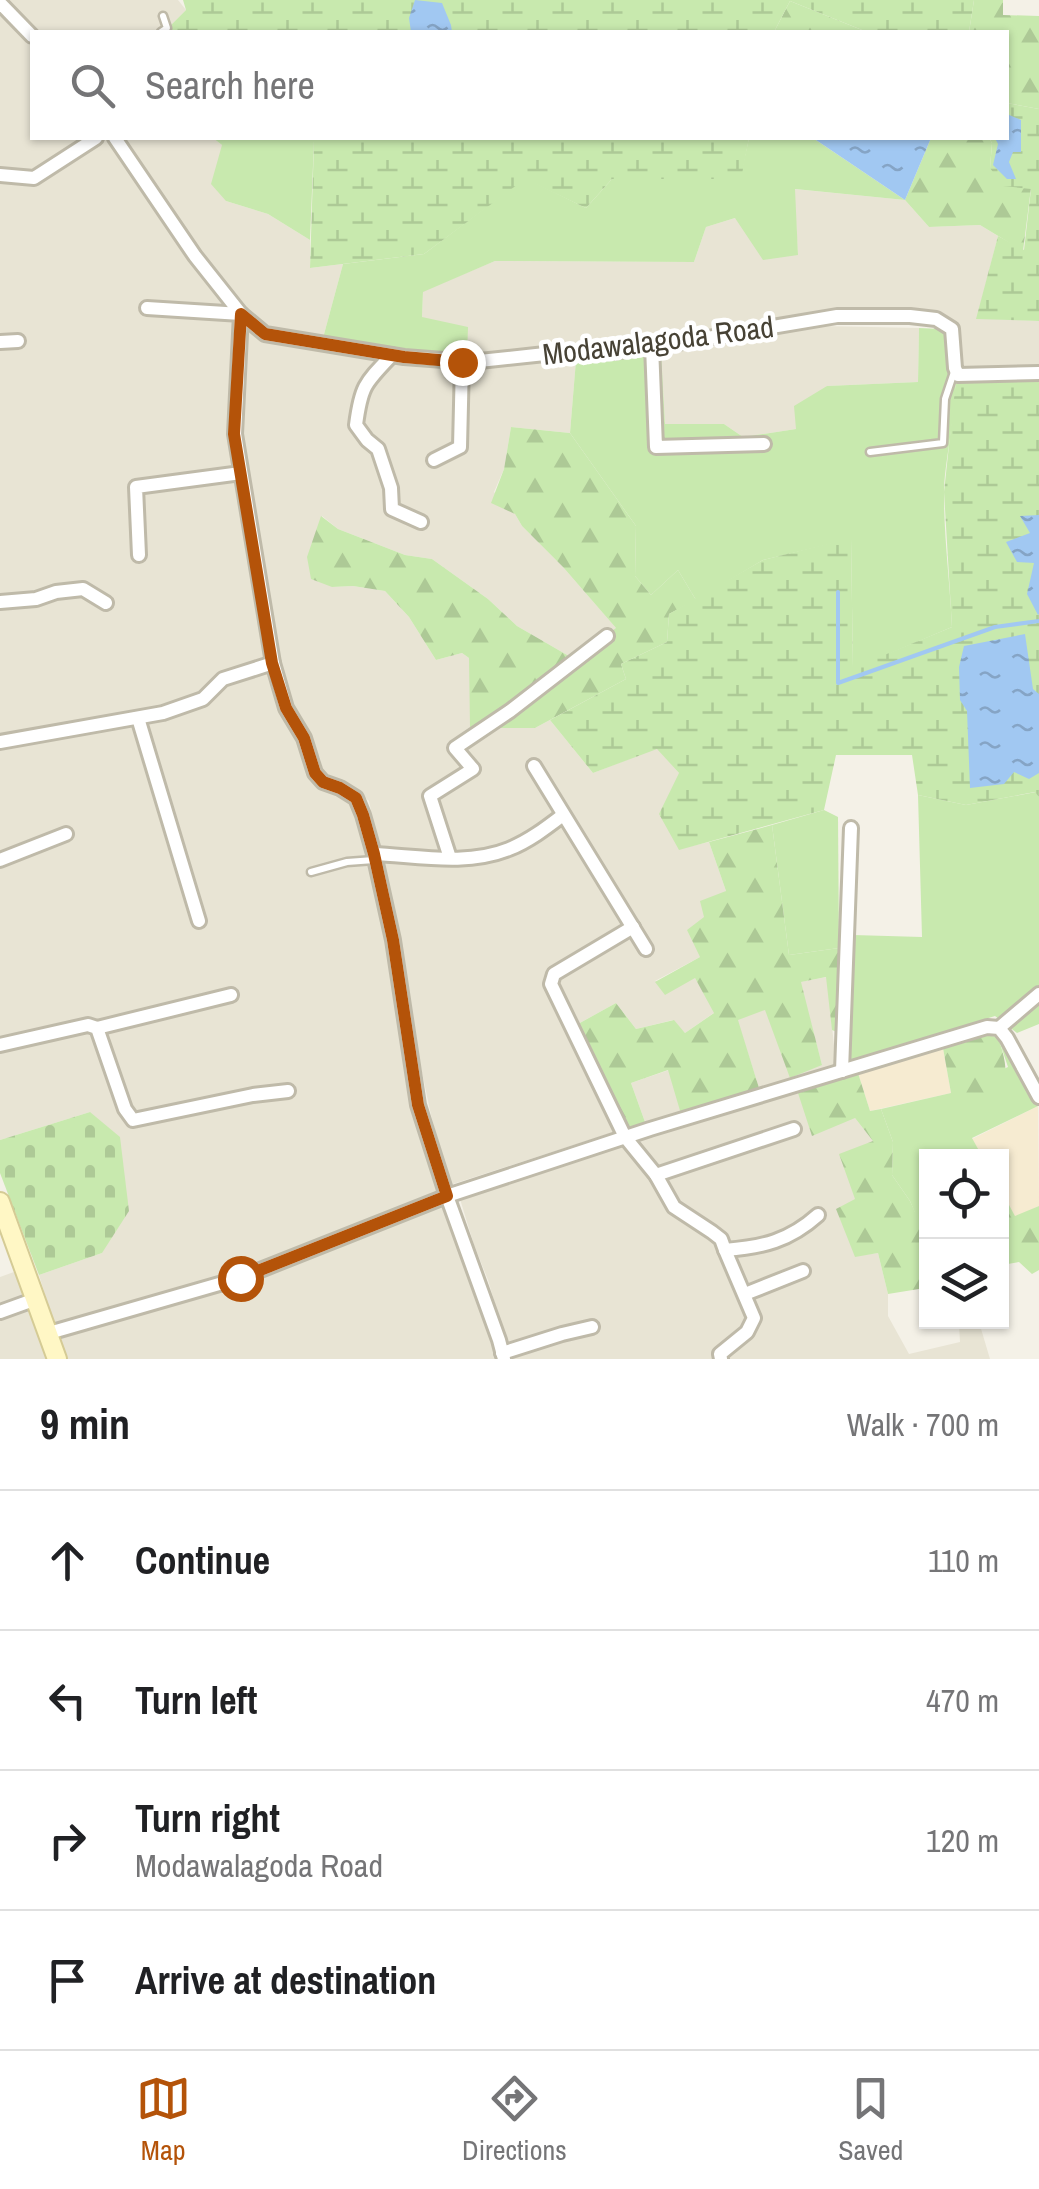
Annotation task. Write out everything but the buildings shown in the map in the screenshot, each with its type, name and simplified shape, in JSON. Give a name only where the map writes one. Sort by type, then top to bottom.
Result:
[{"type":"main road","points":[[0,1202],[56,1359]]},
{"type":"street","points":[[0,3],[30,34]]},
{"type":"street","points":[[0,175],[34,178],[93,140]]},
{"type":"street","points":[[116,140],[195,256],[241,314],[234,434],[272,663],[286,708],[304,738],[315,773],[323,782],[356,798],[375,857],[393,940],[418,1105],[503,1356],[592,1327]]},
{"type":"street","points":[[147,308],[241,314]]},
{"type":"street","name":"Modawalagoda Road","points":[[241,314],[265,334],[462,362],[612,352],[838,316],[910,316],[936,319],[952,329],[955,368]]},
{"type":"street","points":[[0,342],[18,341]]},
{"type":"street","points":[[652,346],[656,448],[764,444]]},
{"type":"street","points":[[392,355],[366,382],[356,425],[378,449],[391,488],[392,509],[421,522]]},
{"type":"street","points":[[434,460],[460,447],[462,362]]},
{"type":"street","points":[[955,368],[958,376],[1039,373]]},
{"type":"street","points":[[139,555],[136,487],[241,473]]},
{"type":"street","points":[[0,602],[84,590],[106,602]]},
{"type":"street","points":[[450,858],[430,796],[474,770],[455,748],[607,636]]},
{"type":"street","points":[[0,742],[163,713],[203,699],[223,679],[272,663]]},
{"type":"street","points":[[138,718],[199,920]]},
{"type":"street","points":[[534,766],[646,948]]},
{"type":"street","points":[[375,857],[465,859],[492,855],[535,836],[563,815]]},
{"type":"street","points":[[842,1071],[851,828]]},
{"type":"street","points":[[0,860],[66,834]]},
{"type":"street","points":[[633,927],[554,974],[551,984],[625,1137],[656,1175],[674,1207],[712,1232],[726,1250],[754,1318],[747,1332],[720,1354],[722,1359]]},
{"type":"street","points":[[998,1028],[1039,994]]},
{"type":"street","points":[[0,1045],[88,1025],[97,1028],[231,995]]},
{"type":"street","points":[[49,1333],[240,1278],[447,1196],[625,1137],[988,1027],[998,1028],[1007,1038],[1039,1097]]},
{"type":"street","points":[[97,1028],[125,1109],[133,1120],[288,1091]]},
{"type":"street","points":[[656,1175],[794,1129]]},
{"type":"street","points":[[726,1250],[761,1247],[803,1228],[818,1215]]},
{"type":"street","points":[[745,1294],[802,1271]]},
{"type":"street","points":[[0,1312],[36,1299]]},
{"type":"lane","points":[[163,16],[167,28],[164,30]]},
{"type":"lane","points":[[870,452],[943,443],[946,399],[955,368]]},
{"type":"lane","points":[[311,872],[375,857]]},
{"type":"shaded area","points":[[5,0],[178,0],[186,10],[166,30],[36,30]]},
{"type":"shaded area","points":[[0,16],[30,45],[30,140],[111,140],[181,246],[229,309],[233,328],[229,440],[266,657],[329,790],[349,801],[363,838],[408,1076],[438,1192],[499,1359],[65,1359],[39,1275],[102,1253],[90,1112],[0,1140]]},
{"type":"shaded area","points":[[125,140],[216,140],[222,145],[226,201],[268,214],[310,240],[310,268],[343,264],[323,338],[279,330],[254,318],[203,254]]},
{"type":"shaded area","points":[[794,189],[905,200],[929,227],[980,225],[998,236],[977,318],[1039,321],[1039,367],[962,369],[960,332],[949,317],[908,310],[857,307],[584,349],[467,357],[422,317],[423,291],[495,261],[694,262],[706,227],[735,218],[798,254]]},
{"type":"shaded area","points":[[822,326],[919,328],[918,382],[827,386],[796,429],[743,437],[724,424],[665,425],[661,352]]},
{"type":"shaded area","points":[[247,332],[376,358],[468,368],[576,360],[570,433],[511,427],[504,469],[494,492],[617,629],[574,659],[517,626],[488,599],[432,559],[405,555],[338,529],[322,516],[332,587],[385,591],[409,617],[436,660],[462,653],[469,658],[535,728],[550,720],[593,773],[657,748],[679,773],[679,849],[709,842],[726,891],[704,917],[700,957],[655,981],[695,978],[715,1012],[685,1033],[673,1020],[636,1029],[616,1003],[567,1030],[594,1081],[614,1132],[450,1185],[413,1030],[369,801],[355,789],[324,774],[320,758],[294,714],[282,675],[241,421]]},
{"type":"shaded area","points":[[827,977],[836,1065],[835,1080],[798,1093],[855,1118],[873,1141],[855,1199],[855,1256],[878,1253],[888,1294],[888,1316],[909,1354],[960,1342],[959,1329],[981,1329],[990,1359],[511,1359],[460,1199],[649,1133],[631,1083],[669,1070],[759,1088],[737,1019],[766,1009],[822,1065],[800,982]]},
{"type":"shaded area","points":[[943,1048],[951,1093],[870,1111],[858,1073]]},
{"type":"shaded area","points":[[1038,1106],[1039,1206],[1015,1217],[1009,1205],[1009,1149],[978,1149],[972,1139]]},
{"type":"shaded area","points":[[14,1272],[49,1359],[0,1359],[0,1277]]},
{"type":"green space","points":[[183,0],[974,0],[969,30],[862,30],[790,1],[775,30],[166,30],[186,10]]},
{"type":"green space","points":[[974,0],[1003,0],[1003,15],[1039,16],[1039,109],[1009,103],[1009,30],[969,30]]},
{"type":"green space","points":[[790,1],[862,30],[775,30]]},
{"type":"green space","points":[[1009,103],[1039,109],[1039,321],[976,319],[998,236],[1024,250],[1031,189],[1003,186],[990,168],[990,140],[1009,140]]},
{"type":"green space","points":[[216,140],[314,141],[310,240],[268,214],[226,201],[211,184],[222,145]]},
{"type":"green space","points":[[305,140],[749,140],[741,179],[612,179],[586,208],[525,179],[424,254],[310,268],[314,142]]},
{"type":"green space","points":[[749,140],[816,140],[905,200],[795,189],[798,255],[763,260],[735,218],[706,227],[694,262],[495,261],[423,292],[422,317],[468,327],[467,357],[323,338],[343,264],[424,254],[525,178],[586,208],[612,179],[740,179]]},
{"type":"green space","points":[[930,140],[990,140],[990,168],[1031,188],[1023,251],[980,225],[929,227],[905,200]]},
{"type":"green space","points":[[919,328],[941,329],[950,344],[954,363],[954,409],[944,495],[952,627],[853,669],[851,539],[763,560],[696,600],[678,570],[651,595],[635,576],[636,526],[570,433],[576,360],[661,352],[665,424],[724,424],[743,437],[796,429],[794,406],[827,386],[918,382]]},
{"type":"green space","points":[[1039,379],[1039,797],[1035,792],[966,805],[918,795],[912,755],[836,755],[824,810],[679,850],[659,814],[679,773],[657,749],[593,773],[550,720],[626,679],[621,664],[667,642],[669,614],[763,560],[851,538],[853,668],[952,627],[944,492],[956,380]]},
{"type":"green space","points":[[511,427],[570,433],[636,526],[635,576],[651,595],[678,570],[696,600],[669,614],[667,642],[621,664],[626,679],[535,728],[470,728],[469,658],[462,653],[436,660],[409,617],[385,591],[332,587],[311,579],[307,557],[321,516],[338,529],[405,555],[432,559],[488,599],[517,626],[574,659],[616,628],[515,514],[491,503],[504,469]]},
{"type":"green space","points":[[1036,792],[1039,1024],[1017,1033],[995,1016],[848,1062],[853,935],[922,937],[918,795],[966,805]]},
{"type":"green space","points":[[824,810],[838,817],[839,948],[789,955],[772,825]]},
{"type":"green space","points":[[772,825],[789,955],[839,948],[839,1033],[832,1030],[826,977],[801,982],[822,1065],[790,1078],[765,1010],[738,1020],[759,1088],[681,1114],[668,1070],[631,1083],[645,1122],[629,1129],[578,1024],[616,1003],[636,1029],[674,1020],[685,1033],[714,1013],[695,978],[665,995],[655,982],[700,957],[687,930],[704,917],[700,901],[726,891],[709,842]]},
{"type":"green space","points":[[984,1035],[998,1037],[1005,1062],[1004,1080],[983,1118],[964,1117],[949,1099],[943,1048]]},
{"type":"green space","points":[[998,1037],[1038,1106],[972,1138],[978,1149],[919,1149],[919,1213],[915,1213],[892,1175],[893,1142],[881,1109],[951,1093],[1008,1067]]},
{"type":"green space","points":[[858,1073],[870,1111],[881,1109],[893,1142],[892,1175],[915,1212],[919,1212],[919,1289],[888,1294],[878,1253],[855,1257],[836,1209],[855,1199],[839,1154],[873,1141],[855,1118],[812,1136],[798,1093]]},
{"type":"green space","points":[[90,1112],[120,1137],[129,1211],[102,1253],[39,1275],[0,1173],[0,1140]]},
{"type":"green space","points":[[1009,1205],[1015,1216],[1039,1206],[1039,1270],[1032,1274],[1019,1262],[1009,1264]]},
{"type":"water","points":[[415,0],[442,3],[452,30],[411,30],[409,18]]},
{"type":"water","points":[[1009,115],[1021,120],[1021,152],[1013,152],[1009,162],[1016,179],[1007,179],[993,165],[996,140],[1009,140]]},
{"type":"water","points":[[816,140],[930,140],[905,200]]},
{"type":"water","points":[[1039,515],[1038,615],[1027,594],[1034,563],[1017,562],[1006,542],[1030,533],[1020,516]]},
{"type":"water","points":[[1025,634],[1033,689],[1039,694],[1039,773],[1029,779],[1014,772],[1004,784],[970,788],[967,711],[960,700],[959,667],[964,646]]},
{"type":"waterway","points":[[838,592],[838,683],[995,627],[1039,621]]},
{"type":"route","points":[[240,1278],[447,1196],[418,1105],[393,940],[363,815],[356,798],[323,782],[315,773],[304,738],[286,708],[272,663],[234,434],[241,314],[265,334],[404,357],[462,362]]}]
